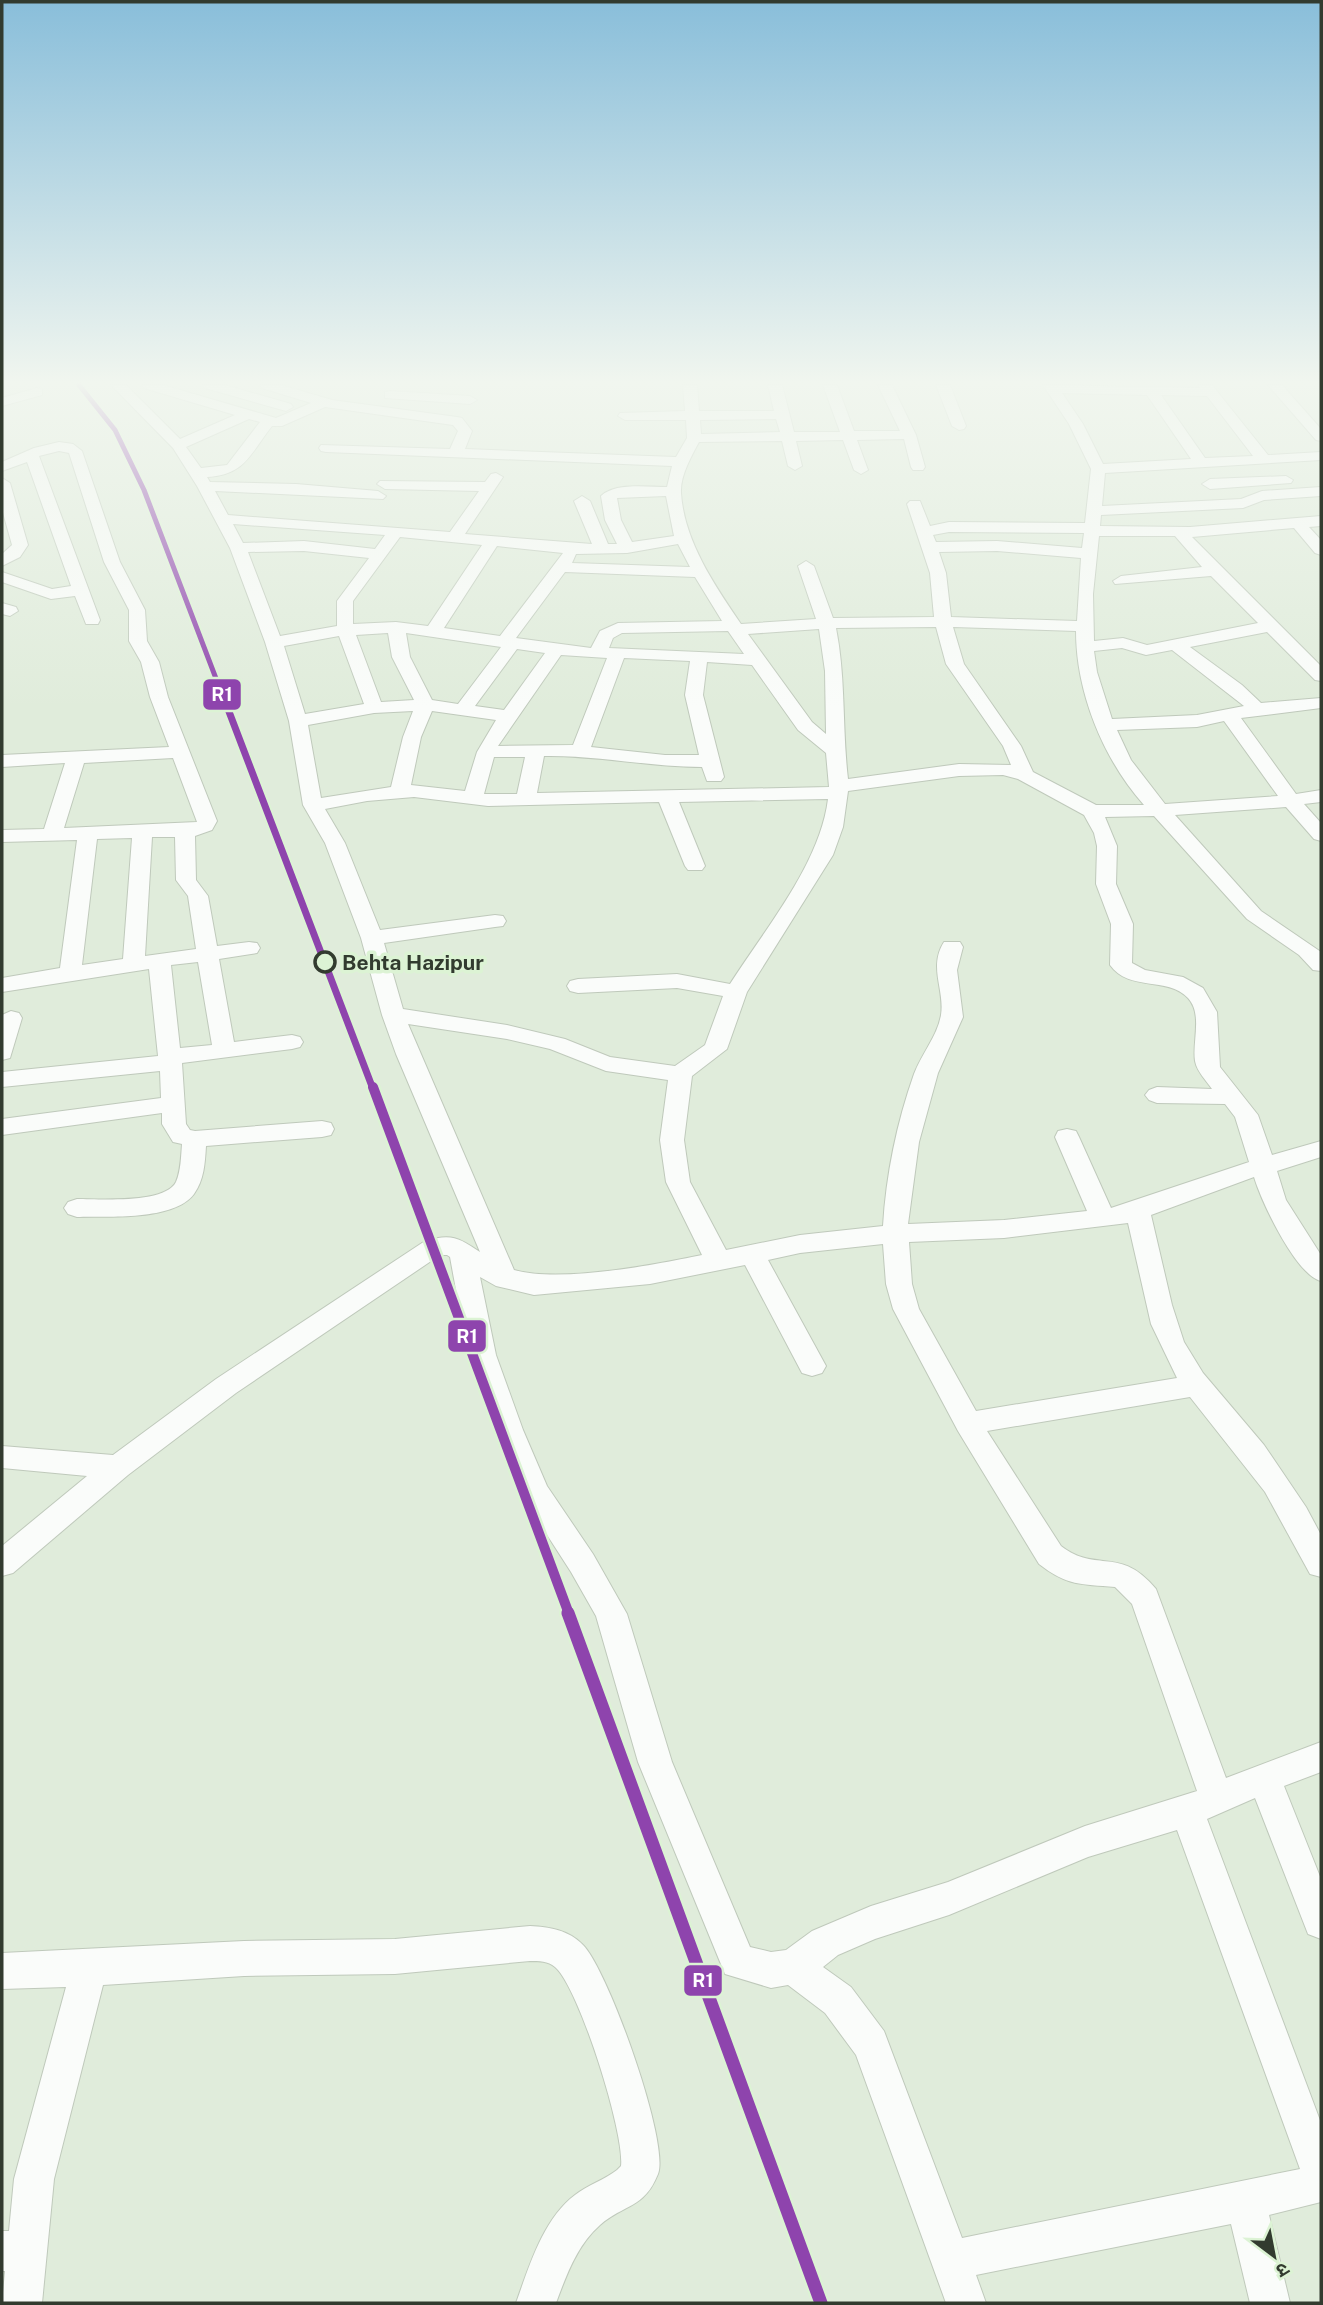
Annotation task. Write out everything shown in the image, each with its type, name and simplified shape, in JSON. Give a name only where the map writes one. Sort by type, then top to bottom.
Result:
[{"type":"street","points":[[2,561],[14,554],[20,544],[5,493]]},
{"type":"street","points":[[30,493],[82,590],[92,620]]},
{"type":"street","points":[[2,836],[185,831],[201,829],[207,821],[159,697],[150,662],[138,641],[137,610],[112,562],[89,493]]},
{"type":"street","points":[[209,493],[238,548],[274,642],[298,721],[313,805],[335,844],[372,938],[393,1015],[505,1279]]},
{"type":"street","points":[[312,493],[371,506],[396,532],[602,550],[683,540]]},
{"type":"street","points":[[371,506],[383,493]]},
{"type":"street","points":[[224,519],[371,506],[414,493]]},
{"type":"street","points":[[454,538],[486,493]]},
{"type":"street","points":[[627,548],[613,520],[609,496],[643,493]]},
{"type":"street","points":[[673,493],[683,540],[735,628],[805,726],[835,751]]},
{"type":"street","points":[[1096,493],[1085,594],[1085,647],[1088,672],[1105,725],[1122,760],[1144,793],[1254,915],[1317,954]]},
{"type":"street","points":[[927,539],[949,527],[1093,523],[1243,503],[1262,496],[1313,493]]},
{"type":"street","points":[[582,501],[602,550]]},
{"type":"street","points":[[915,504],[938,573],[943,622],[960,673],[1012,746],[1025,775]]},
{"type":"street","points":[[1093,523],[1189,531],[1321,521]]},
{"type":"street","points":[[1298,523],[1321,550]]},
{"type":"street","points":[[1189,531],[1182,535],[1184,538],[1299,652],[1319,680]]},
{"type":"street","points":[[374,708],[346,631],[343,606],[396,532]]},
{"type":"street","points":[[927,539],[1090,554]]},
{"type":"street","points":[[433,632],[492,542]]},
{"type":"street","points":[[238,548],[295,545],[380,554]]},
{"type":"street","points":[[464,709],[574,549]]},
{"type":"street","points":[[719,1262],[678,1182],[672,1140],[681,1074],[687,1066],[715,1049],[736,992],[823,855],[833,827],[838,790],[835,751],[837,701],[833,652],[806,566]]},
{"type":"street","points":[[560,567],[701,572]]},
{"type":"street","points":[[1121,581],[1215,571]]},
{"type":"street","points":[[4,579],[51,594],[82,590]]},
{"type":"street","points":[[597,654],[606,635],[618,628],[735,628],[826,623],[943,622],[1086,626]]},
{"type":"street","points":[[1085,647],[1123,643],[1146,650],[1271,625]]},
{"type":"street","points":[[274,642],[346,631],[396,627],[597,654],[651,653],[757,660]]},
{"type":"street","points":[[396,627],[401,657],[425,705],[412,737],[400,792]]},
{"type":"street","points":[[1176,645],[1236,689],[1257,709]]},
{"type":"street","points":[[473,799],[486,752],[507,716],[555,650]]},
{"type":"street","points":[[1299,652],[1321,652]]},
{"type":"street","points":[[579,751],[617,654]]},
{"type":"street","points":[[699,658],[694,695],[718,795]]},
{"type":"street","points":[[1105,725],[1177,723],[1230,716],[1257,709],[1321,704]]},
{"type":"street","points":[[298,721],[374,708],[425,705],[507,716]]},
{"type":"street","points":[[1230,716],[1291,801],[1321,835]]},
{"type":"street","points":[[526,799],[536,751]]},
{"type":"street","points":[[486,752],[579,751],[665,761],[710,761]]},
{"type":"street","points":[[2,761],[180,752]]},
{"type":"street","points":[[52,835],[76,758]]},
{"type":"street","points":[[313,805],[400,792],[428,792],[473,799],[526,799],[838,790],[968,769],[1004,769],[1025,775],[1092,811],[1160,811],[1291,801],[1321,796]]},
{"type":"street","points":[[667,797],[695,866]]},
{"type":"street","points":[[1092,811],[1104,833],[1107,846],[1106,884],[1122,924],[1121,965],[1132,973],[1175,982],[1197,994],[1206,1017],[1206,1062],[1214,1077],[1233,1097],[1249,1121],[1266,1182],[1284,1218],[1321,1272]]},
{"type":"street","points":[[185,831],[186,880],[198,896],[224,1050]]},
{"type":"street","points":[[134,964],[142,832]]},
{"type":"street","points":[[70,973],[88,834]]},
{"type":"street","points":[[372,938],[495,921]]},
{"type":"street","points":[[952,947],[946,970],[952,1017],[929,1062],[900,1172],[895,1234],[899,1284],[906,1309],[968,1423],[1050,1555],[1069,1570],[1121,1575],[1132,1582],[1145,1598],[1202,1805],[1321,2174]]},
{"type":"street","points":[[2,985],[249,948]]},
{"type":"street","points":[[159,960],[174,1124],[178,1132],[186,1139],[195,1139],[322,1129]]},
{"type":"street","points":[[579,986],[677,981],[736,992]]},
{"type":"street","points":[[393,1015],[495,1030],[557,1044],[606,1063],[681,1074]]},
{"type":"street","points":[[2,1053],[11,1018]]},
{"type":"street","points":[[2,1080],[292,1042]]},
{"type":"street","points":[[1157,1095],[1233,1097]]},
{"type":"street","points":[[2,1127],[174,1104]]},
{"type":"street","points":[[1067,1138],[1103,1218]]},
{"type":"street","points":[[77,1208],[160,1204],[179,1196],[186,1190],[195,1139]]},
{"type":"street","points":[[2,1564],[118,1467],[226,1386],[426,1252],[444,1244],[461,1249],[483,1268],[505,1279],[534,1285],[650,1275],[800,1244],[895,1234],[1004,1229],[1103,1218],[1137,1211],[1192,1188],[1321,1149]]},
{"type":"street","points":[[1137,1211],[1145,1234],[1161,1314],[1169,1339],[1198,1385],[1267,1471],[1321,1565]]},
{"type":"street","points":[[461,1249],[482,1356],[509,1430],[534,1490],[582,1563],[611,1614],[655,1762],[738,1962],[771,1970],[793,1967],[825,1944],[871,1923],[949,1898],[1084,1842],[1202,1805],[1321,1757]]},
{"type":"street","points":[[752,1254],[812,1366]]},
{"type":"street","points":[[968,1423],[1198,1385]]},
{"type":"street","points":[[2,1457],[118,1467]]},
{"type":"street","points":[[1264,1778],[1311,1866],[1321,1922]]},
{"type":"street","points":[[2,1972],[89,1970],[219,1960],[417,1955],[512,1946],[557,1947],[573,1961],[590,1984],[641,2149],[640,2171],[627,2188],[587,2211],[573,2227],[547,2274],[536,2303]]},
{"type":"street","points":[[793,1967],[838,2000],[871,2044],[966,2303]]},
{"type":"street","points":[[22,2303],[15,2250],[89,1970]]},
{"type":"street","points":[[950,2260],[1246,2201],[1321,2183]]},
{"type":"street","points":[[1246,2201],[1270,2303]]},
{"type":"transit line","name":"R1","points":[[145,493],[434,1247],[821,2303]]},
{"type":"place","name":"Behta Hazipur","points":[[325,962]]}]
